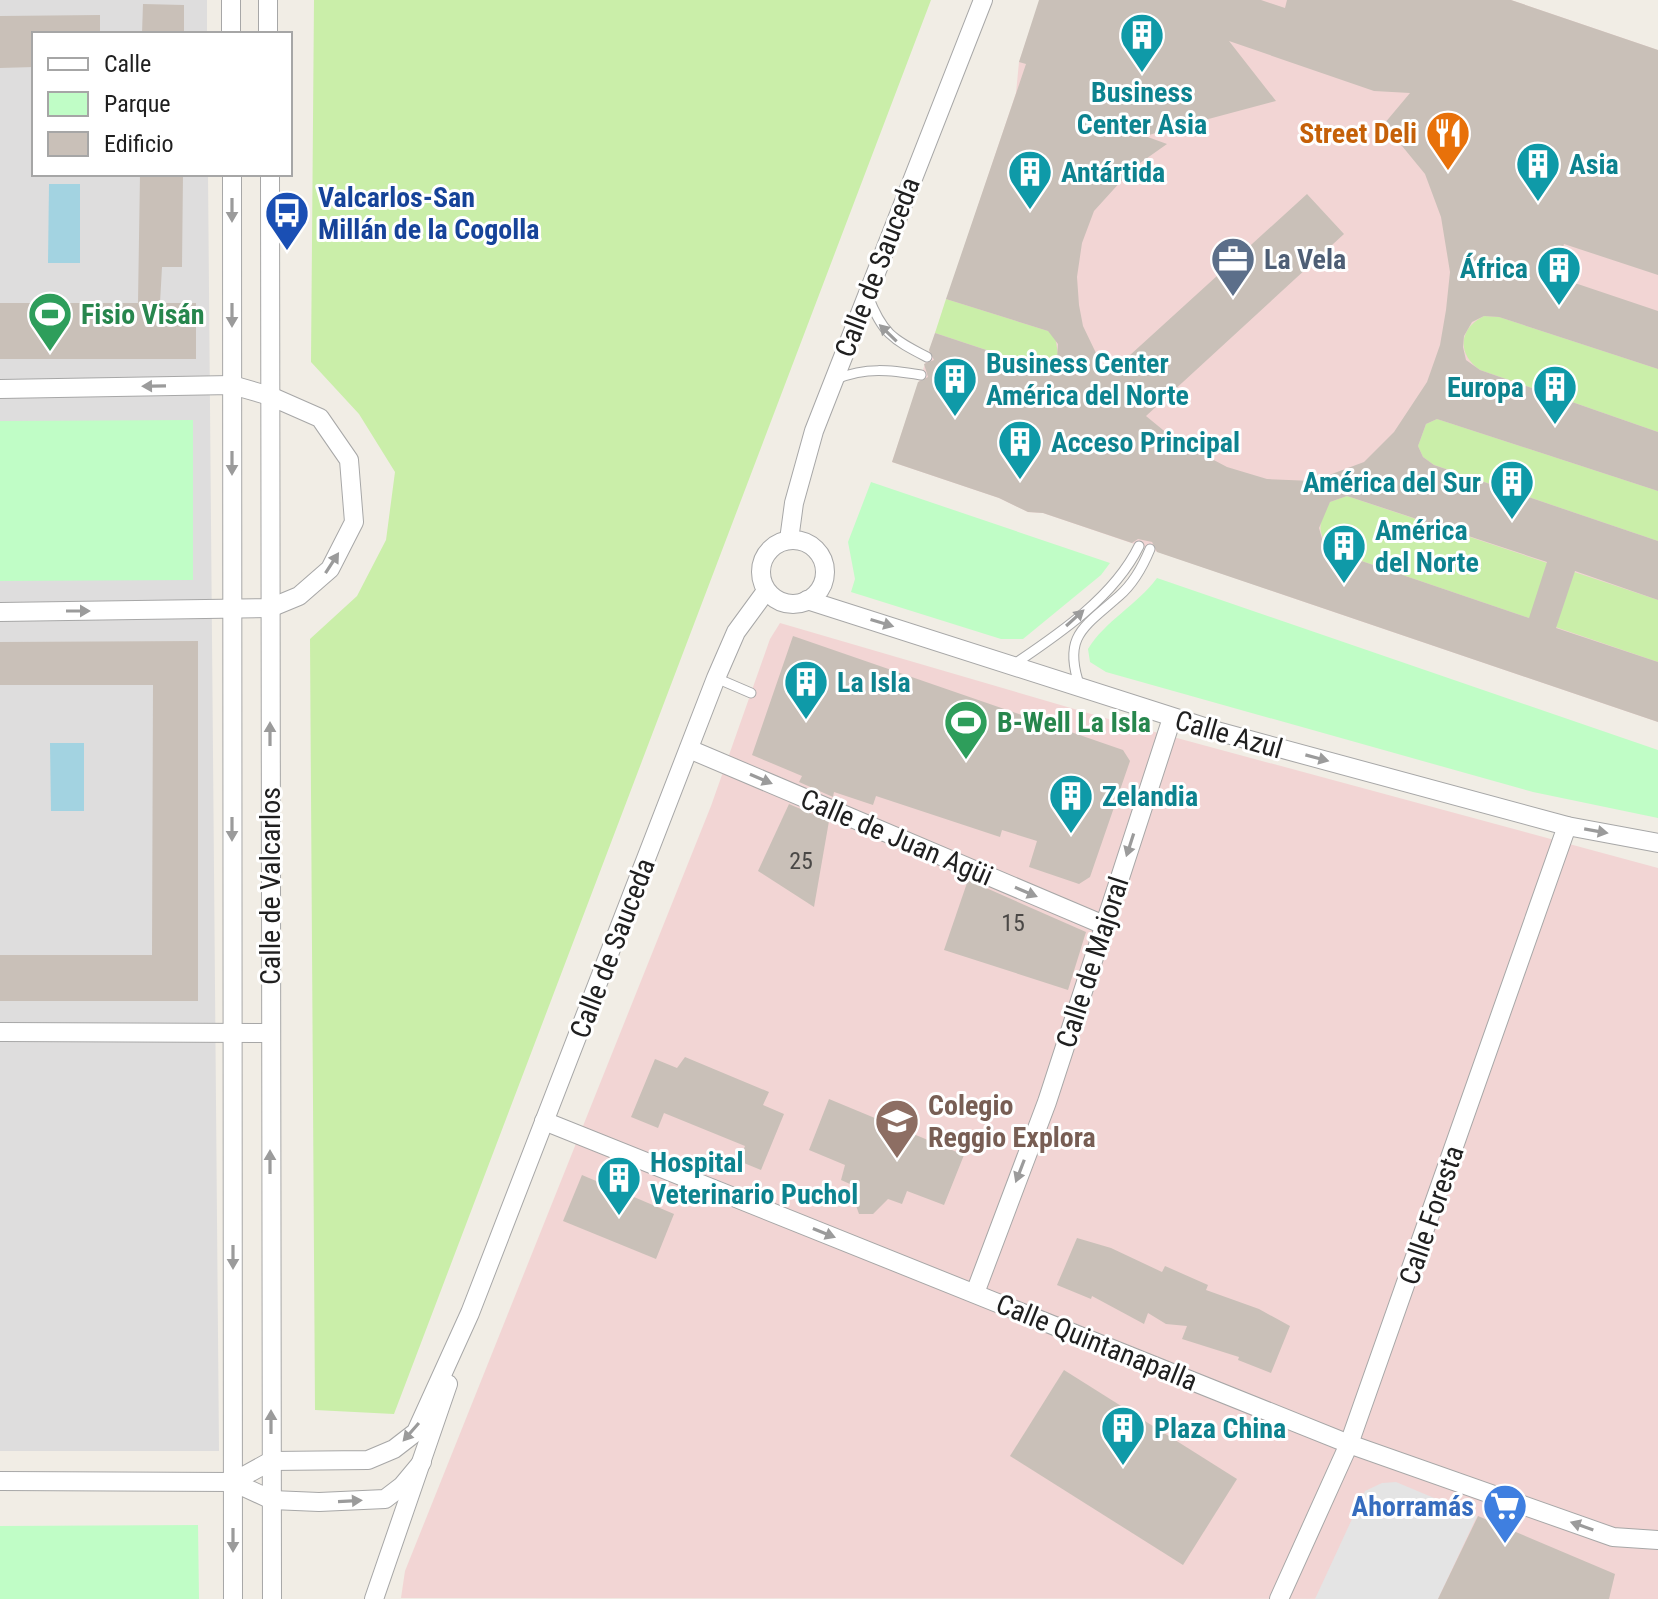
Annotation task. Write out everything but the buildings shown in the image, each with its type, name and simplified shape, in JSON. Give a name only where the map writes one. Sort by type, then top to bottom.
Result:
[{"type":"street","points":[[231,0],[231,32]]},
{"type":"street","points":[[268,0],[268,32]]},
{"type":"street","name":"Calle de Sauceda","points":[[789,540],[794,503],[814,431],[983,0]]},
{"type":"street","name":"Calle de Valcarlos","points":[[232,176],[233,1599]]},
{"type":"street","name":"Calle de Valcarlos","points":[[270,176],[272,1599]]},
{"type":"street","points":[[0,389],[232,385],[270,396],[320,418],[349,460],[354,522],[330,569],[299,596],[270,608],[231,611],[0,612]]},
{"type":"street","points":[[789,540],[806,543],[823,562],[820,588],[807,600],[792,604],[778,601],[766,591],[761,581],[763,559],[770,550],[789,540]]},
{"type":"street","name":"Calle de Sauceda","points":[[374,1599],[470,1313],[716,678],[736,632],[766,591]]},
{"type":"street","name":"Calle Azul","points":[[807,600],[1172,718],[1567,826],[1658,843]]},
{"type":"street","name":"Calle de Majoral","points":[[975,1293],[1047,1102],[1172,718]]},
{"type":"street","name":"Calle de Juan Agüi","points":[[689,749],[1104,925]]},
{"type":"street","name":"Calle Foresta","points":[[1279,1599],[1349,1444],[1567,826]]},
{"type":"street","points":[[0,1032],[270,1033]]},
{"type":"street","name":"Calle Quintanapalla","points":[[544,1121],[1349,1444],[1613,1537],[1658,1540]]},
{"type":"street","name":"Calle de Sauceda","points":[[271,1461],[368,1460],[394,1449],[416,1432],[470,1313]]},
{"type":"street","points":[[233,1482],[271,1461]]},
{"type":"street","name":"Calle de Sauceda","points":[[272,1500],[319,1502],[385,1499],[402,1486],[422,1462]]},
{"type":"street","points":[[0,1481],[233,1482],[272,1500]]},
{"type":"lane","points":[[867,293],[879,325],[896,341],[927,357]]},
{"type":"lane","points":[[833,381],[868,369],[921,375]]},
{"type":"lane","points":[[1013,665],[1051,640],[1121,578],[1139,546]]},
{"type":"lane","points":[[1081,688],[1072,664],[1075,640],[1086,624],[1133,581],[1150,549]]},
{"type":"lane","points":[[716,678],[751,693]]},
{"type":"shaded area","points":[[0,0],[207,0],[207,32],[32,32],[32,176],[208,176],[219,1451],[0,1451]]},
{"type":"shaded area","points":[[1040,0],[1511,0],[1658,50],[1658,722],[1043,513],[1028,512],[999,498],[892,462],[1016,93],[1019,62]]},
{"type":"shaded area","points":[[780,623],[1129,725],[1658,868],[1658,1599],[401,1598],[405,1571],[711,806],[770,639]]},
{"type":"shaded area","points":[[1396,1482],[1477,1516],[1438,1599],[1315,1599],[1365,1491],[1382,1483]]},
{"type":"green space","points":[[314,0],[931,0],[394,1414],[315,1410],[310,639],[357,596],[386,540],[395,472],[359,414],[311,362]]},
{"type":"green space","points":[[946,299],[1048,331],[1055,336],[1058,354],[1045,366],[1035,366],[935,333]]},
{"type":"green space","points":[[1484,316],[1499,317],[1658,369],[1658,432],[1480,370],[1467,357],[1464,342],[1469,328]]},
{"type":"green space","points":[[1437,419],[1658,491],[1658,541],[1434,465],[1423,457],[1418,446],[1426,424]]},
{"type":"green space","points":[[193,420],[193,580],[0,581],[0,421]]},
{"type":"green space","points":[[871,482],[1110,563],[1101,575],[1023,639],[1001,639],[851,592],[855,579],[848,542]]},
{"type":"green space","points":[[1347,496],[1658,600],[1658,662],[1335,552],[1324,540],[1321,522],[1330,502]]},
{"type":"green space","points":[[1157,578],[1658,750],[1658,818],[1533,792],[1106,672],[1090,662],[1088,649],[1095,639]]},
{"type":"green space","points":[[198,1525],[199,1599],[0,1599],[0,1526]]},
{"type":"water","points":[[49,184],[80,184],[80,263],[48,263]]},
{"type":"water","points":[[50,743],[84,743],[84,811],[51,811]]},
{"type":"place","name":"Business Center Asia","points":[[1142,74]]},
{"type":"place","name":"Street Deli","points":[[1448,172]]},
{"type":"place","name":"Asia","points":[[1538,203]]},
{"type":"place","name":"Antártida","points":[[1030,211]]},
{"type":"place","name":"Valcarlos-San Millán de la Cogolla","points":[[287,252]]},
{"type":"place","name":"La Vela","points":[[1233,298]]},
{"type":"place","name":"África","points":[[1559,307]]},
{"type":"place","name":"Fisio Visán","points":[[50,353]]},
{"type":"place","name":"Business Center América del Norte","points":[[955,418]]},
{"type":"place","name":"Europa","points":[[1555,426]]},
{"type":"place","name":"Acceso Principal","points":[[1020,481]]},
{"type":"place","name":"América del Sur","points":[[1512,521]]},
{"type":"place","name":"América del Norte","points":[[1344,585]]},
{"type":"place","name":"La Isla","points":[[806,721]]},
{"type":"place","name":"B-Well La Isla","points":[[966,761]]},
{"type":"place","name":"Zelandia","points":[[1071,835]]},
{"type":"place","name":"Colegio Reggio Explora","points":[[897,1160]]},
{"type":"place","name":"Hospital Veterinario Puchol","points":[[619,1217]]},
{"type":"place","name":"Plaza China","points":[[1123,1467]]},
{"type":"place","name":"Ahorramás","points":[[1505,1545]]}]
